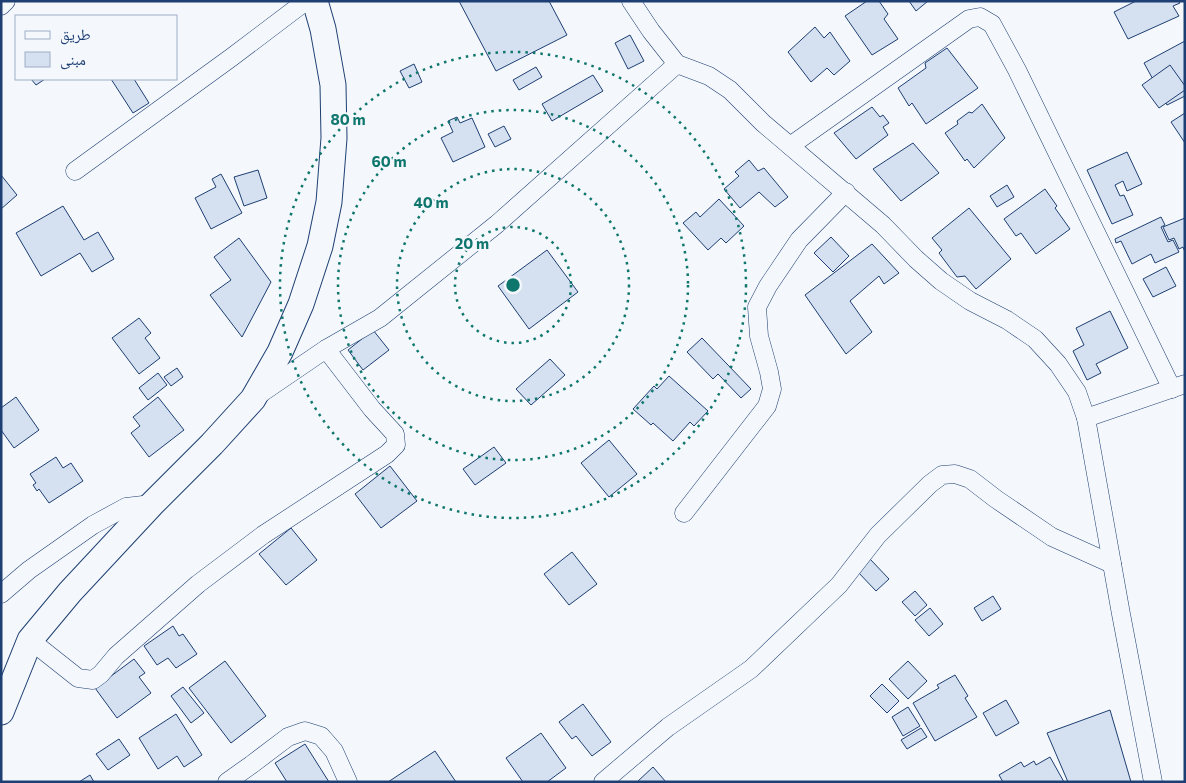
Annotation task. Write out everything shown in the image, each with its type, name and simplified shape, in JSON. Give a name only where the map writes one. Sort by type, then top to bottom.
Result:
[{"type":"main road","points":[[1,712],[30,640],[70,592],[152,504],[212,444],[252,399],[280,352],[301,304],[320,246],[329,202],[334,138],[333,85],[323,29],[315,1]]},
{"type":"street","points":[[1,6],[6,1]]},
{"type":"street","points":[[75,171],[306,1]]},
{"type":"street","points":[[630,1],[677,64],[708,76],[730,90],[763,123],[883,225],[941,281],[970,301],[1008,320],[1035,339],[1058,364],[1077,392],[1086,418],[1153,782]]},
{"type":"street","points":[[790,146],[969,19],[980,17],[992,24],[1179,386],[1086,418]]},
{"type":"street","points":[[252,399],[326,349],[380,318],[497,224],[677,64]]},
{"type":"street","points":[[684,513],[767,406],[772,389],[759,336],[757,307],[768,286],[799,240],[846,192]]},
{"type":"street","points":[[30,640],[78,678],[93,680],[101,674],[116,656],[198,584],[263,535],[388,454],[396,445],[395,434],[372,409],[326,349]]},
{"type":"street","points":[[603,782],[668,727],[751,669],[839,585],[878,535],[930,484],[942,475],[956,474],[970,479],[1052,537],[1112,564]]},
{"type":"street","points":[[1,594],[28,570],[93,525],[126,507],[152,504]]},
{"type":"street","points":[[227,782],[288,737],[305,731],[321,736],[334,751],[348,782]]},
{"type":"building","points":[[459,1],[549,1],[567,35],[496,71]]},
{"type":"building","points":[[867,1],[879,1],[888,14],[884,19],[898,39],[872,55],[845,16]]},
{"type":"building","points":[[909,1],[928,1],[916,11]]},
{"type":"building","points":[[1136,1],[1178,1],[1180,3],[1173,6],[1179,16],[1128,39],[1114,12]]},
{"type":"building","points":[[815,27],[824,38],[830,32],[850,61],[834,75],[827,68],[811,82],[788,52]]},
{"type":"building","points":[[630,35],[644,61],[628,69],[615,43]]},
{"type":"building","points":[[1185,41],[1185,96],[1167,105],[1144,63]]},
{"type":"building","points":[[947,48],[978,88],[926,124],[912,103],[909,106],[898,88],[926,68],[925,63]]},
{"type":"building","points":[[414,64],[422,82],[409,88],[400,71]]},
{"type":"building","points":[[1170,65],[1185,86],[1185,90],[1159,108],[1142,85]]},
{"type":"building","points":[[536,67],[542,77],[519,90],[513,80]]},
{"type":"building","points":[[593,75],[603,91],[552,121],[542,104]]},
{"type":"building","points":[[32,80],[44,80],[36,85]]},
{"type":"building","points":[[112,80],[135,80],[149,103],[133,113]]},
{"type":"building","points":[[982,104],[1005,138],[974,168],[967,159],[965,161],[945,133],[958,124],[957,121],[969,112],[972,113]]},
{"type":"building","points":[[872,107],[880,117],[883,115],[889,123],[883,127],[888,135],[856,159],[834,133]]},
{"type":"building","points":[[1185,113],[1185,143],[1171,122]]},
{"type":"building","points":[[457,117],[460,123],[472,118],[485,147],[453,162],[441,138],[453,132],[448,121]]},
{"type":"building","points":[[504,126],[511,139],[495,147],[488,134]]},
{"type":"building","points":[[913,143],[939,173],[901,201],[873,169]]},
{"type":"building","points":[[1127,152],[1142,184],[1127,191],[1123,181],[1115,185],[1120,196],[1124,195],[1133,215],[1112,224],[1087,170]]},
{"type":"building","points":[[749,160],[758,171],[764,168],[788,197],[775,207],[759,192],[740,208],[724,189],[739,176],[735,172]]},
{"type":"building","points":[[258,170],[267,198],[244,206],[234,177]]},
{"type":"building","points":[[221,174],[242,213],[211,229],[195,198],[216,187],[212,179]]},
{"type":"building","points":[[1,175],[17,195],[1,209]]},
{"type":"building","points":[[1007,185],[1014,197],[997,207],[990,196]]},
{"type":"building","points":[[1045,189],[1057,206],[1055,208],[1070,229],[1036,254],[1021,233],[1016,236],[1004,219]]},
{"type":"building","points":[[719,199],[744,226],[726,243],[721,238],[708,250],[683,223],[696,212],[700,217]]},
{"type":"building","points":[[63,206],[84,240],[98,232],[114,259],[92,272],[80,253],[41,276],[16,233]]},
{"type":"building","points":[[969,208],[1011,259],[976,289],[965,276],[957,277],[939,253],[942,250],[932,238]]},
{"type":"building","points":[[1161,217],[1165,225],[1161,227],[1168,242],[1173,240],[1179,252],[1155,263],[1151,254],[1132,264],[1121,241],[1116,243],[1115,239]]},
{"type":"building","points":[[1185,218],[1185,252],[1183,247],[1179,249],[1174,238],[1169,240],[1163,227]]},
{"type":"building","points":[[831,237],[849,256],[833,272],[814,253]]},
{"type":"building","points":[[239,238],[271,282],[242,337],[210,295],[231,280],[214,257]]},
{"type":"building","points":[[872,244],[899,273],[884,284],[879,276],[850,301],[872,332],[846,354],[805,295]]},
{"type":"building","points":[[547,250],[578,292],[529,329],[498,286]]},
{"type":"building","points":[[1166,267],[1176,286],[1153,297],[1143,279]]},
{"type":"building","points":[[1110,311],[1128,348],[1096,364],[1101,373],[1087,380],[1073,351],[1084,345],[1076,328]]},
{"type":"building","points":[[139,318],[151,333],[145,338],[160,358],[139,374],[112,338]]},
{"type":"building","points":[[373,330],[389,350],[363,370],[348,350]]},
{"type":"building","points":[[702,338],[751,389],[741,398],[718,374],[713,379],[687,352]]},
{"type":"building","points":[[550,359],[565,375],[531,405],[516,389]]},
{"type":"building","points":[[177,368],[183,377],[171,386],[164,377]]},
{"type":"building","points":[[158,373],[167,385],[148,400],[139,388]]},
{"type":"building","points":[[669,376],[708,411],[694,426],[690,422],[673,441],[653,423],[651,425],[633,409],[654,386],[657,389]]},
{"type":"building","points":[[16,397],[39,430],[14,448],[1,430],[1,408]]},
{"type":"building","points":[[158,397],[184,430],[149,457],[131,433],[140,426],[133,417]]},
{"type":"building","points":[[609,440],[637,474],[609,497],[581,463]]},
{"type":"building","points":[[494,447],[506,463],[475,485],[463,469]]},
{"type":"building","points":[[56,457],[63,468],[71,463],[83,481],[49,503],[39,489],[37,491],[33,485],[36,483],[30,474]]},
{"type":"building","points":[[390,466],[417,501],[381,528],[355,494]]},
{"type":"building","points":[[291,528],[317,560],[286,585],[259,554]]},
{"type":"building","points":[[572,552],[597,584],[569,605],[544,574]]},
{"type":"building","points":[[870,559],[889,579],[876,591],[857,571]]},
{"type":"building","points":[[915,591],[927,605],[915,616],[902,602]]},
{"type":"building","points":[[993,596],[1001,609],[982,621],[974,608]]},
{"type":"building","points":[[930,608],[943,624],[929,636],[915,620]]},
{"type":"building","points":[[173,626],[179,636],[183,634],[197,654],[176,668],[168,658],[157,665],[144,646]]},
{"type":"building","points":[[134,659],[145,673],[139,677],[151,693],[117,718],[95,688]]},
{"type":"building","points":[[225,661],[266,716],[231,743],[189,688]]},
{"type":"building","points":[[908,661],[927,681],[908,699],[889,679]]},
{"type":"building","points":[[955,675],[968,696],[965,698],[977,717],[935,741],[913,703],[939,688],[937,685]]},
{"type":"building","points":[[882,684],[899,701],[887,713],[870,696]]},
{"type":"building","points":[[183,687],[204,713],[191,723],[171,696]]},
{"type":"building","points":[[1006,700],[1019,723],[996,736],[983,713]]},
{"type":"building","points":[[583,704],[611,742],[592,756],[576,736],[572,739],[559,722]]},
{"type":"building","points":[[908,707],[920,726],[903,736],[892,717]]},
{"type":"building","points":[[1110,710],[1131,782],[1068,782],[1047,733]]},
{"type":"building","points":[[176,714],[202,755],[184,767],[177,756],[158,769],[139,738]]},
{"type":"building","points":[[921,728],[927,737],[907,749],[901,740]]},
{"type":"building","points":[[541,733],[566,768],[547,782],[523,782],[506,758]]},
{"type":"building","points":[[119,739],[130,755],[108,770],[96,754]]},
{"type":"building","points":[[305,744],[329,782],[287,782],[275,763]]},
{"type":"building","points":[[435,751],[456,782],[388,782]]},
{"type":"building","points":[[1050,757],[1064,782],[1003,782],[999,775],[1021,762],[1024,767],[1034,761],[1036,765]]},
{"type":"building","points":[[653,767],[666,782],[637,782]]},
{"type":"building","points":[[90,775],[94,782],[79,782]]}]
